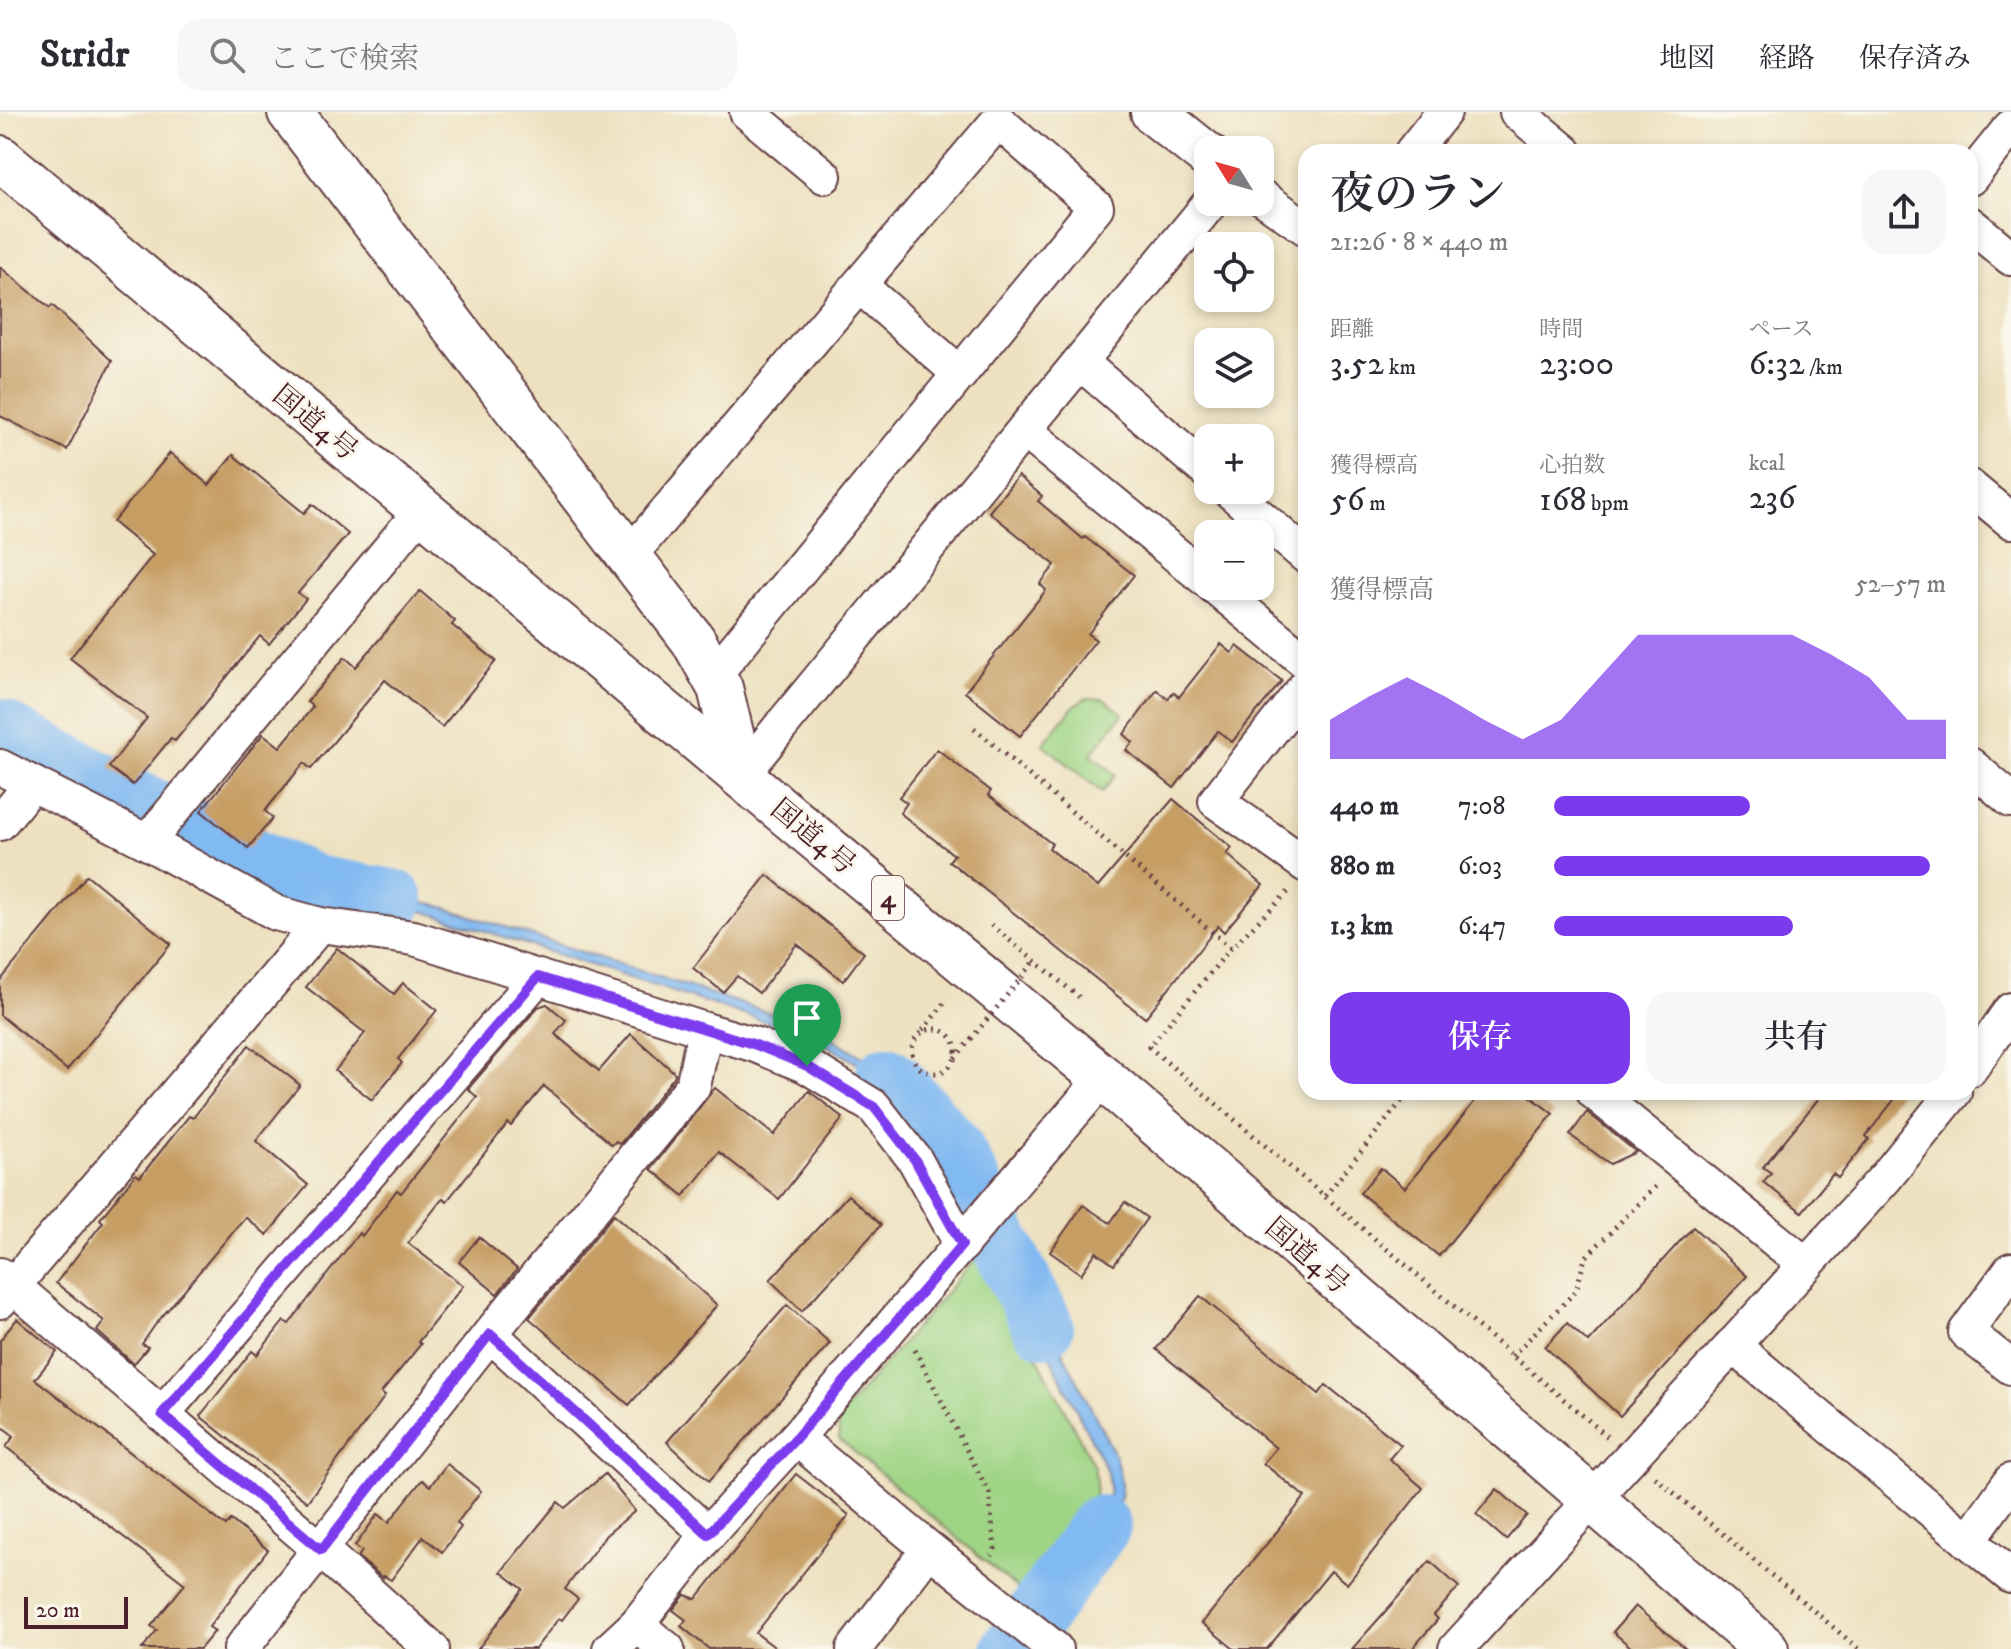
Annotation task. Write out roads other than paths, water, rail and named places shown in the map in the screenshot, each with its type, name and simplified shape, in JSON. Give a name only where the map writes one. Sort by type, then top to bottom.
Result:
[{"type":"main road","points":[[290,112],[693,640],[720,688],[741,775]]},
{"type":"main road","points":[[1153,112],[1194,145]]},
{"type":"main road","name":"国道4号","points":[[0,158],[1103,1078],[1766,1649]]},
{"type":"street","points":[[747,112],[824,176]]},
{"type":"street","points":[[1418,144],[1444,112]]},
{"type":"street","points":[[1517,112],[1555,144]]},
{"type":"street","points":[[629,556],[998,121],[1096,207],[713,676]]},
{"type":"street","points":[[1978,168],[2011,127]]},
{"type":"street","points":[[1274,206],[1298,222]]},
{"type":"street","points":[[741,775],[1200,216]]},
{"type":"street","points":[[1978,231],[2011,258]]},
{"type":"street","points":[[859,285],[960,374]]},
{"type":"street","points":[[1080,362],[1194,460]]},
{"type":"street","points":[[1024,430],[1194,570]]},
{"type":"street","points":[[1978,494],[2011,521]]},
{"type":"street","points":[[1245,504],[1298,549]]},
{"type":"street","points":[[147,842],[422,510]]},
{"type":"street","points":[[1231,600],[1298,655]]},
{"type":"street","points":[[1298,696],[1216,801],[1298,872]]},
{"type":"street","points":[[0,767],[147,842],[276,913],[320,925],[414,938],[756,1045],[807,1066],[874,1107],[915,1160],[962,1245]]},
{"type":"street","points":[[1978,772],[2011,800]]},
{"type":"street","points":[[0,823],[32,784]]},
{"type":"street","points":[[320,925],[4,1288],[162,1414],[432,1649]]},
{"type":"street","points":[[162,1414],[538,977]]},
{"type":"street","points":[[1978,1057],[2011,1010]]},
{"type":"street","points":[[241,1649],[490,1334],[693,1086],[705,1030]]},
{"type":"street","points":[[610,1649],[636,1625],[708,1534],[796,1438],[1103,1078]]},
{"type":"street","points":[[1604,1100],[1806,1265]]},
{"type":"street","points":[[1456,1649],[1886,1177],[1947,1100]]},
{"type":"street","points":[[2011,1270],[1966,1332],[2011,1367]]},
{"type":"street","points":[[490,1334],[708,1534]]},
{"type":"street","points":[[1732,1345],[2011,1576]]},
{"type":"street","points":[[796,1438],[1055,1649]]},
{"type":"street","points":[[1968,1541],[2011,1481]]},
{"type":"street","points":[[854,1649],[929,1549]]},
{"type":"street","points":[[636,1625],[667,1649]]},
{"type":"water","points":[[0,721],[138,795],[134,803],[0,730]]},
{"type":"water","points":[[201,829],[307,884],[434,904],[816,1028],[877,1066],[909,1095],[935,1123],[964,1172],[956,1176],[907,1107],[871,1073],[849,1058],[797,1032],[426,912],[303,893],[196,836]]},
{"type":"water","points":[[1010,1248],[1115,1455],[1120,1478],[1119,1500],[1107,1530],[1057,1598],[1049,1591],[1100,1516],[1109,1494],[1109,1482],[1106,1469],[999,1254]]},
{"type":"waterway","points":[[0,730],[206,837],[314,886],[393,900]]},
{"type":"waterway","points":[[886,1077],[895,1083],[952,1147],[1043,1326]]},
{"type":"waterway","points":[[1012,1649],[1100,1526]]}]
